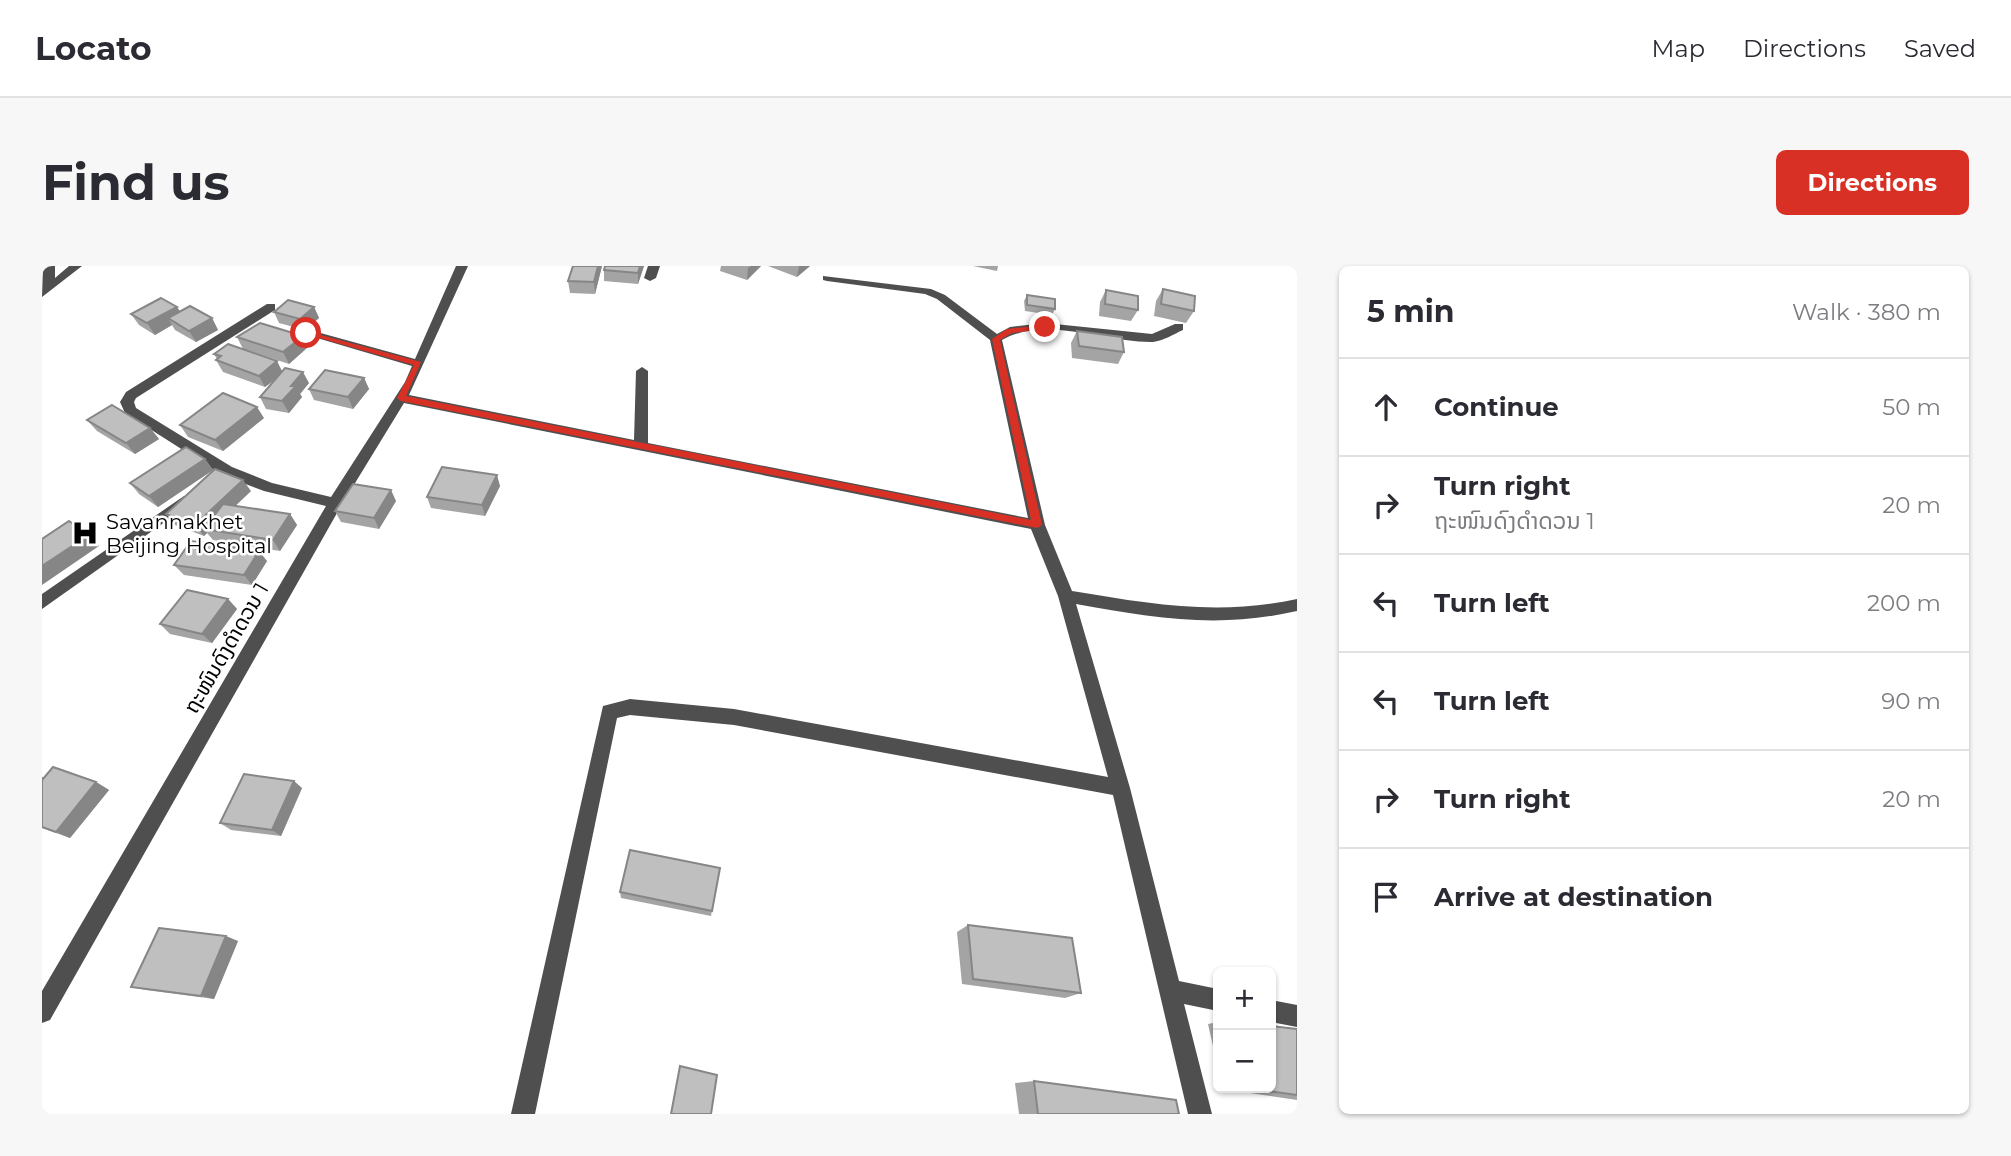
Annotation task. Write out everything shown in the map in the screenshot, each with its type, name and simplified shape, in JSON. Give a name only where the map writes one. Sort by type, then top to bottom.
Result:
[{"type":"street","points":[[46,290],[49,266]]},
{"type":"street","points":[[46,290],[76,266]]},
{"type":"street","name":"ຖະໜົນດົງດຳດວນ 1","points":[[42,1012],[335,503],[401,398],[462,266]]},
{"type":"street","points":[[827,278],[927,291],[940,297],[996,339],[1037,525],[1066,596],[1121,788],[1200,1114]]},
{"type":"street","points":[[271,307],[131,395],[127,402],[130,410],[222,475],[335,503]]},
{"type":"street","points":[[996,339],[1010,331],[1045,327],[1154,338],[1179,327]]},
{"type":"street","points":[[306,333],[418,364]]},
{"type":"street","points":[[641,447],[642,371]]},
{"type":"street","points":[[401,398],[1037,525]]},
{"type":"street","points":[[42,603],[194,494]]},
{"type":"street","points":[[1066,596],[1202,618],[1263,614],[1297,605]]},
{"type":"street","points":[[523,1114],[609,712],[630,706],[734,717],[1121,788]]},
{"type":"street","points":[[1171,990],[1213,999]]},
{"type":"street","points":[[1276,1012],[1297,1016]]},
{"type":"building","points":[[573,266],[598,266],[594,282],[568,281]]},
{"type":"building","points":[[605,266],[640,266],[638,273],[604,270]]},
{"type":"building","points":[[1163,289],[1195,296],[1194,311],[1161,304]]},
{"type":"building","points":[[1106,290],[1138,296],[1138,310],[1105,304]]},
{"type":"building","points":[[1027,295],[1055,299],[1055,309],[1027,305]]},
{"type":"building","points":[[161,298],[177,307],[147,323],[131,314]]},
{"type":"building","points":[[288,300],[314,307],[300,319],[274,312]]},
{"type":"building","points":[[190,306],[212,318],[189,331],[168,318]]},
{"type":"building","points":[[260,323],[303,336],[283,352],[237,337]]},
{"type":"building","points":[[1077,331],[1122,337],[1124,352],[1079,346]]},
{"type":"building","points":[[228,344],[277,361],[259,376],[216,360],[221,356],[214,354]]},
{"type":"building","points":[[285,368],[303,372],[291,386],[296,386],[282,401],[260,397]]},
{"type":"building","points":[[325,370],[364,378],[348,397],[309,389]]},
{"type":"building","points":[[223,393],[257,407],[215,440],[180,425]]},
{"type":"building","points":[[112,405],[150,428],[126,443],[87,420]]},
{"type":"building","points":[[186,447],[205,459],[149,496],[130,483]]},
{"type":"building","points":[[442,467],[497,475],[482,505],[427,497]]},
{"type":"building","points":[[215,469],[243,480],[195,525],[166,514]]},
{"type":"building","points":[[353,484],[391,490],[374,518],[335,511]]},
{"type":"building","points":[[223,504],[290,514],[273,540],[204,529]]},
{"type":"building","points":[[69,521],[89,535],[42,566],[42,539]]},
{"type":"building","points":[[191,541],[259,551],[244,575],[174,565]]},
{"type":"building","points":[[187,590],[228,599],[202,634],[160,624]]},
{"type":"building","points":[[53,767],[96,782],[56,832],[42,827],[42,778]]},
{"type":"building","points":[[244,774],[294,781],[272,830],[220,823]]},
{"type":"building","points":[[630,850],[720,868],[712,911],[620,892]]},
{"type":"building","points":[[968,925],[1072,938],[1081,993],[973,979]]},
{"type":"building","points":[[159,928],[226,936],[201,996],[131,987]]},
{"type":"building","points":[[1276,1027],[1297,1029],[1297,1095],[1276,1092]]},
{"type":"building","points":[[680,1066],[717,1075],[711,1114],[671,1114]]},
{"type":"building","points":[[1034,1081],[1176,1100],[1179,1114],[1038,1114]]},
{"type":"place","name":"Savannakhet Beijing Hospital","points":[[85,533]]},
{"type":"route","points":[[306,333],[418,364],[401,398],[1037,525],[996,339],[1010,331],[1045,327]]}]
